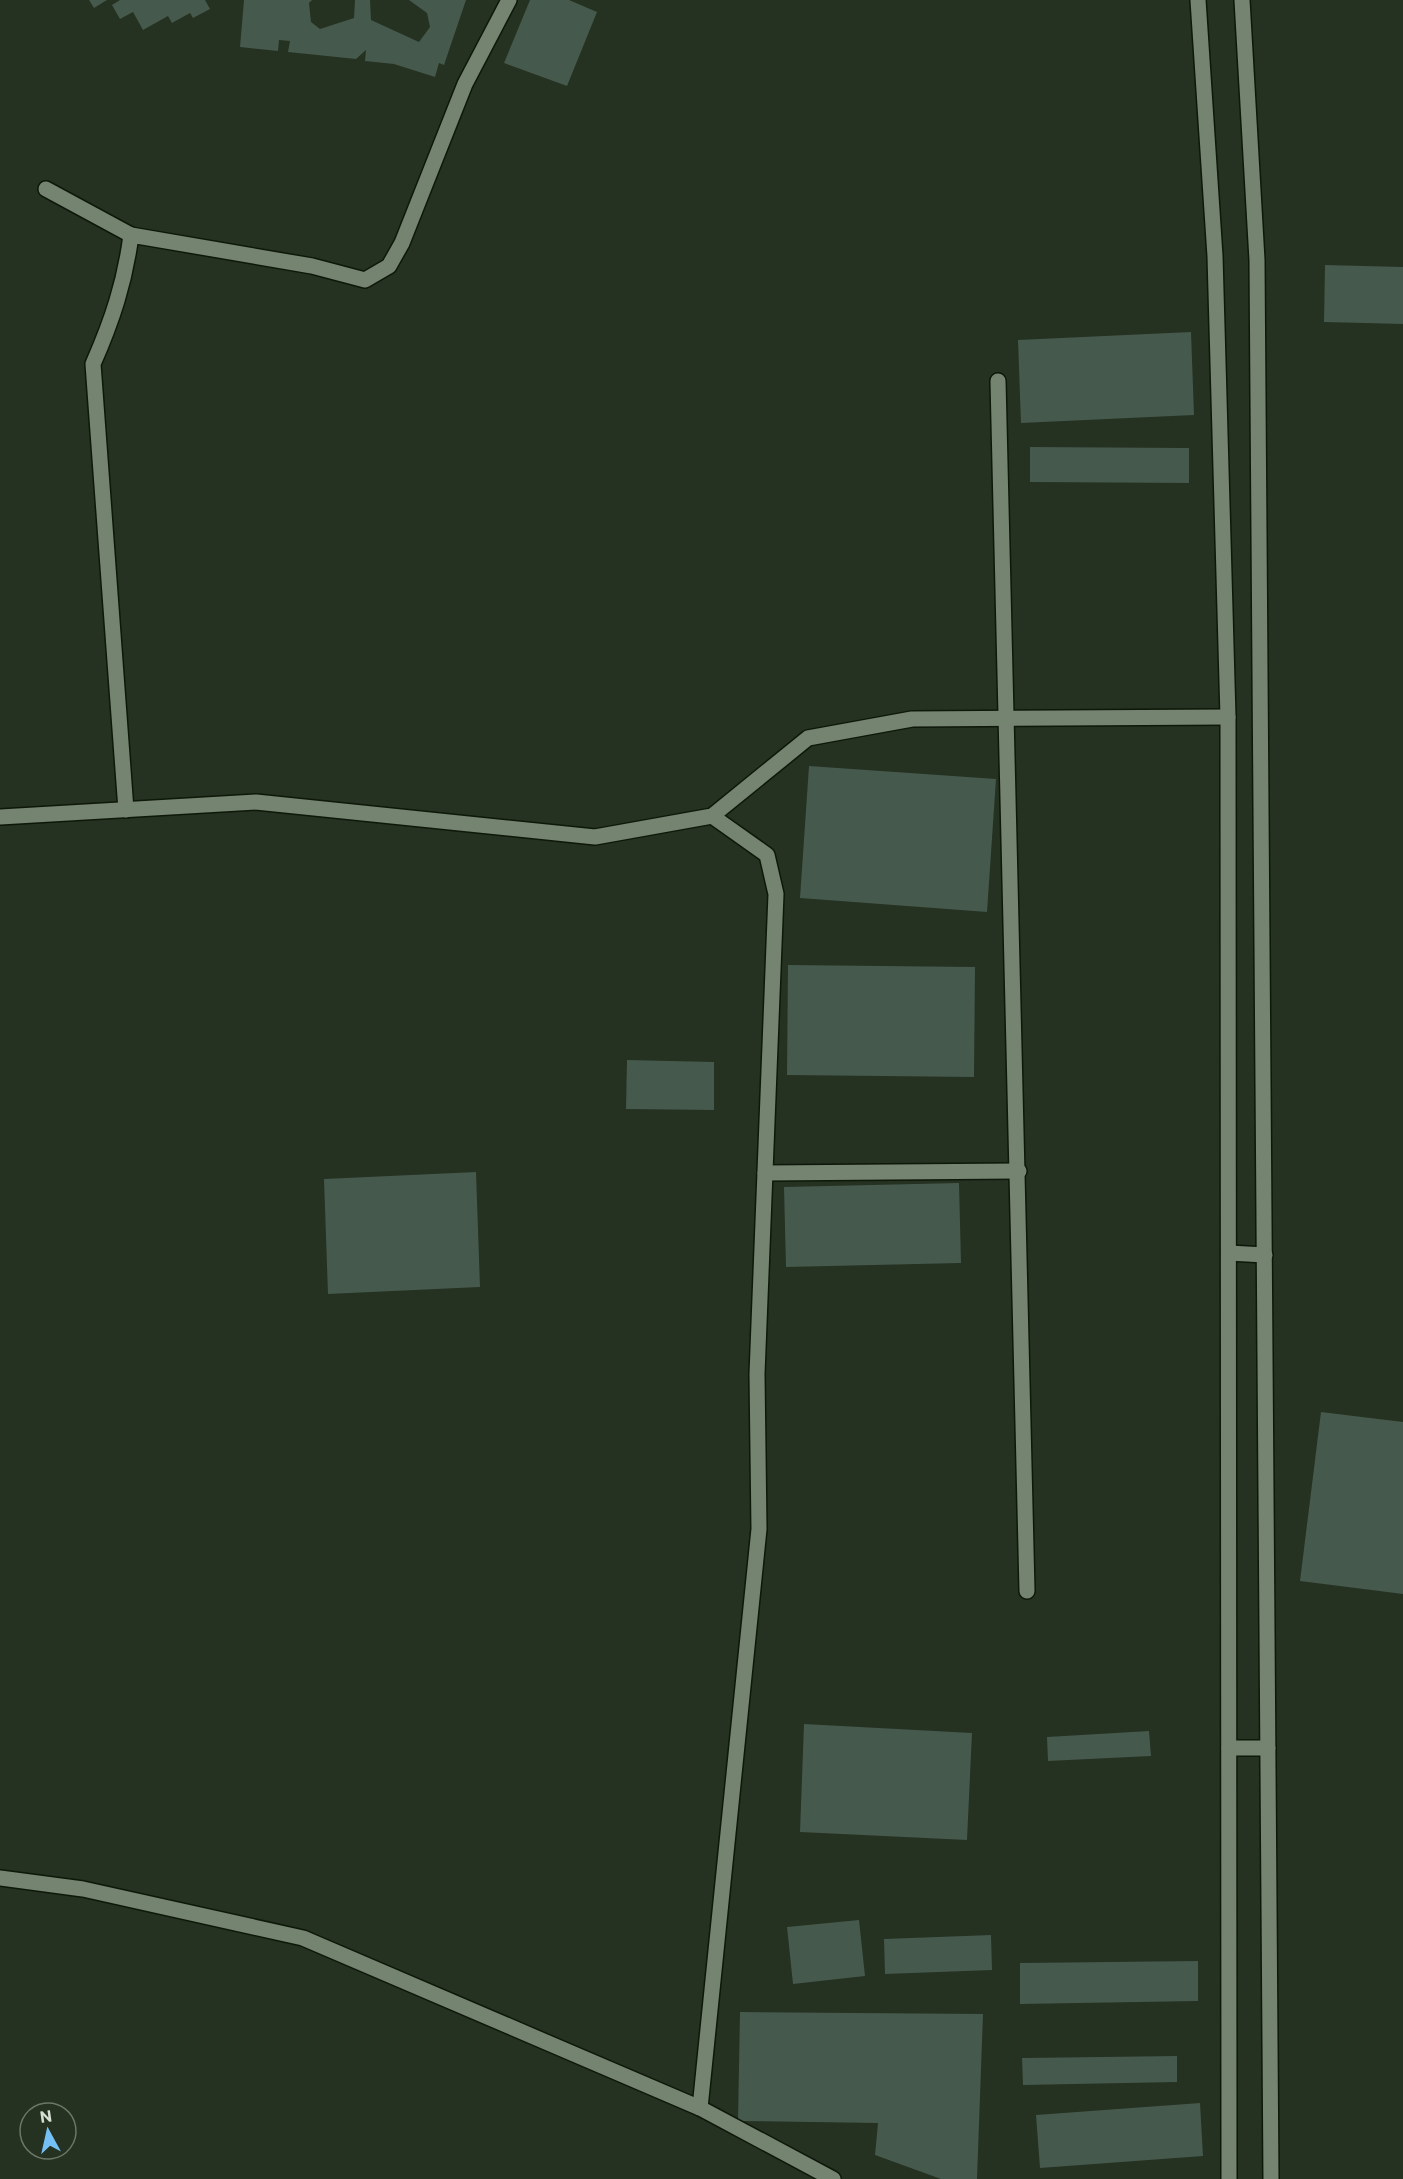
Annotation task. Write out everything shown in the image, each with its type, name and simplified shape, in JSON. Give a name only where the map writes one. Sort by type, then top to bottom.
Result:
[{"type":"street","points":[[46,189],[131,235],[312,266],[364,280],[388,266],[402,243],[465,84],[509,0]]},
{"type":"street","points":[[1198,0],[1215,256],[1228,717],[1229,2179]]},
{"type":"street","points":[[1242,0],[1257,260],[1271,2179]]},
{"type":"street","points":[[126,810],[93,364],[112,321],[127,265],[131,235]]},
{"type":"street","points":[[998,381],[1028,1591]]},
{"type":"street","points":[[0,817],[256,802],[595,837],[712,816],[808,738],[912,719],[1228,717]]},
{"type":"street","points":[[700,2108],[759,1529],[757,1374],[777,894],[767,855],[712,816]]},
{"type":"street","points":[[765,1173],[1019,1171]]},
{"type":"street","points":[[1229,1253],[1265,1255]]},
{"type":"street","points":[[1229,1748],[1268,1748]]},
{"type":"street","points":[[0,1878],[83,1889],[303,1938],[700,2108],[832,2179]]},
{"type":"building","points":[[89,0],[107,0],[94,8]]},
{"type":"building","points":[[120,0],[205,0],[210,9],[193,18],[190,13],[172,23],[168,16],[143,30],[133,12],[120,19],[112,5]]},
{"type":"building","points":[[244,0],[312,0],[309,3],[311,22],[320,29],[354,18],[355,0],[370,0],[371,20],[419,42],[430,27],[427,13],[409,0],[466,0],[444,65],[439,63],[435,77],[394,64],[365,61],[366,50],[356,59],[288,52],[290,41],[279,40],[278,51],[240,47]]},
{"type":"building","points":[[530,0],[569,0],[597,12],[567,86],[504,63]]},
{"type":"building","points":[[1325,265],[1403,267],[1403,324],[1324,322]]},
{"type":"building","points":[[1191,332],[1194,415],[1021,423],[1018,340]]},
{"type":"building","points":[[1030,447],[1189,448],[1189,483],[1030,482]]},
{"type":"building","points":[[809,766],[996,779],[987,912],[800,898]]},
{"type":"building","points":[[788,965],[975,967],[974,1077],[787,1075]]},
{"type":"building","points":[[627,1060],[714,1062],[714,1110],[626,1109]]},
{"type":"building","points":[[476,1172],[480,1287],[328,1294],[324,1179]]},
{"type":"building","points":[[959,1183],[961,1263],[786,1267],[784,1187]]},
{"type":"building","points":[[1321,1412],[1403,1422],[1403,1594],[1300,1581]]},
{"type":"building","points":[[804,1724],[972,1733],[967,1840],[800,1832]]},
{"type":"building","points":[[1149,1731],[1151,1756],[1048,1761],[1047,1737]]},
{"type":"building","points":[[859,1920],[865,1976],[793,1984],[787,1927]]},
{"type":"building","points":[[991,1935],[992,1970],[885,1974],[884,1939]]},
{"type":"building","points":[[1198,1961],[1198,2001],[1020,2004],[1020,1963]]},
{"type":"building","points":[[740,2012],[983,2014],[977,2179],[941,2179],[875,2155],[878,2123],[738,2121]]},
{"type":"building","points":[[1177,2056],[1177,2082],[1023,2085],[1022,2058]]},
{"type":"building","points":[[1200,2103],[1203,2156],[1040,2168],[1036,2115]]}]
